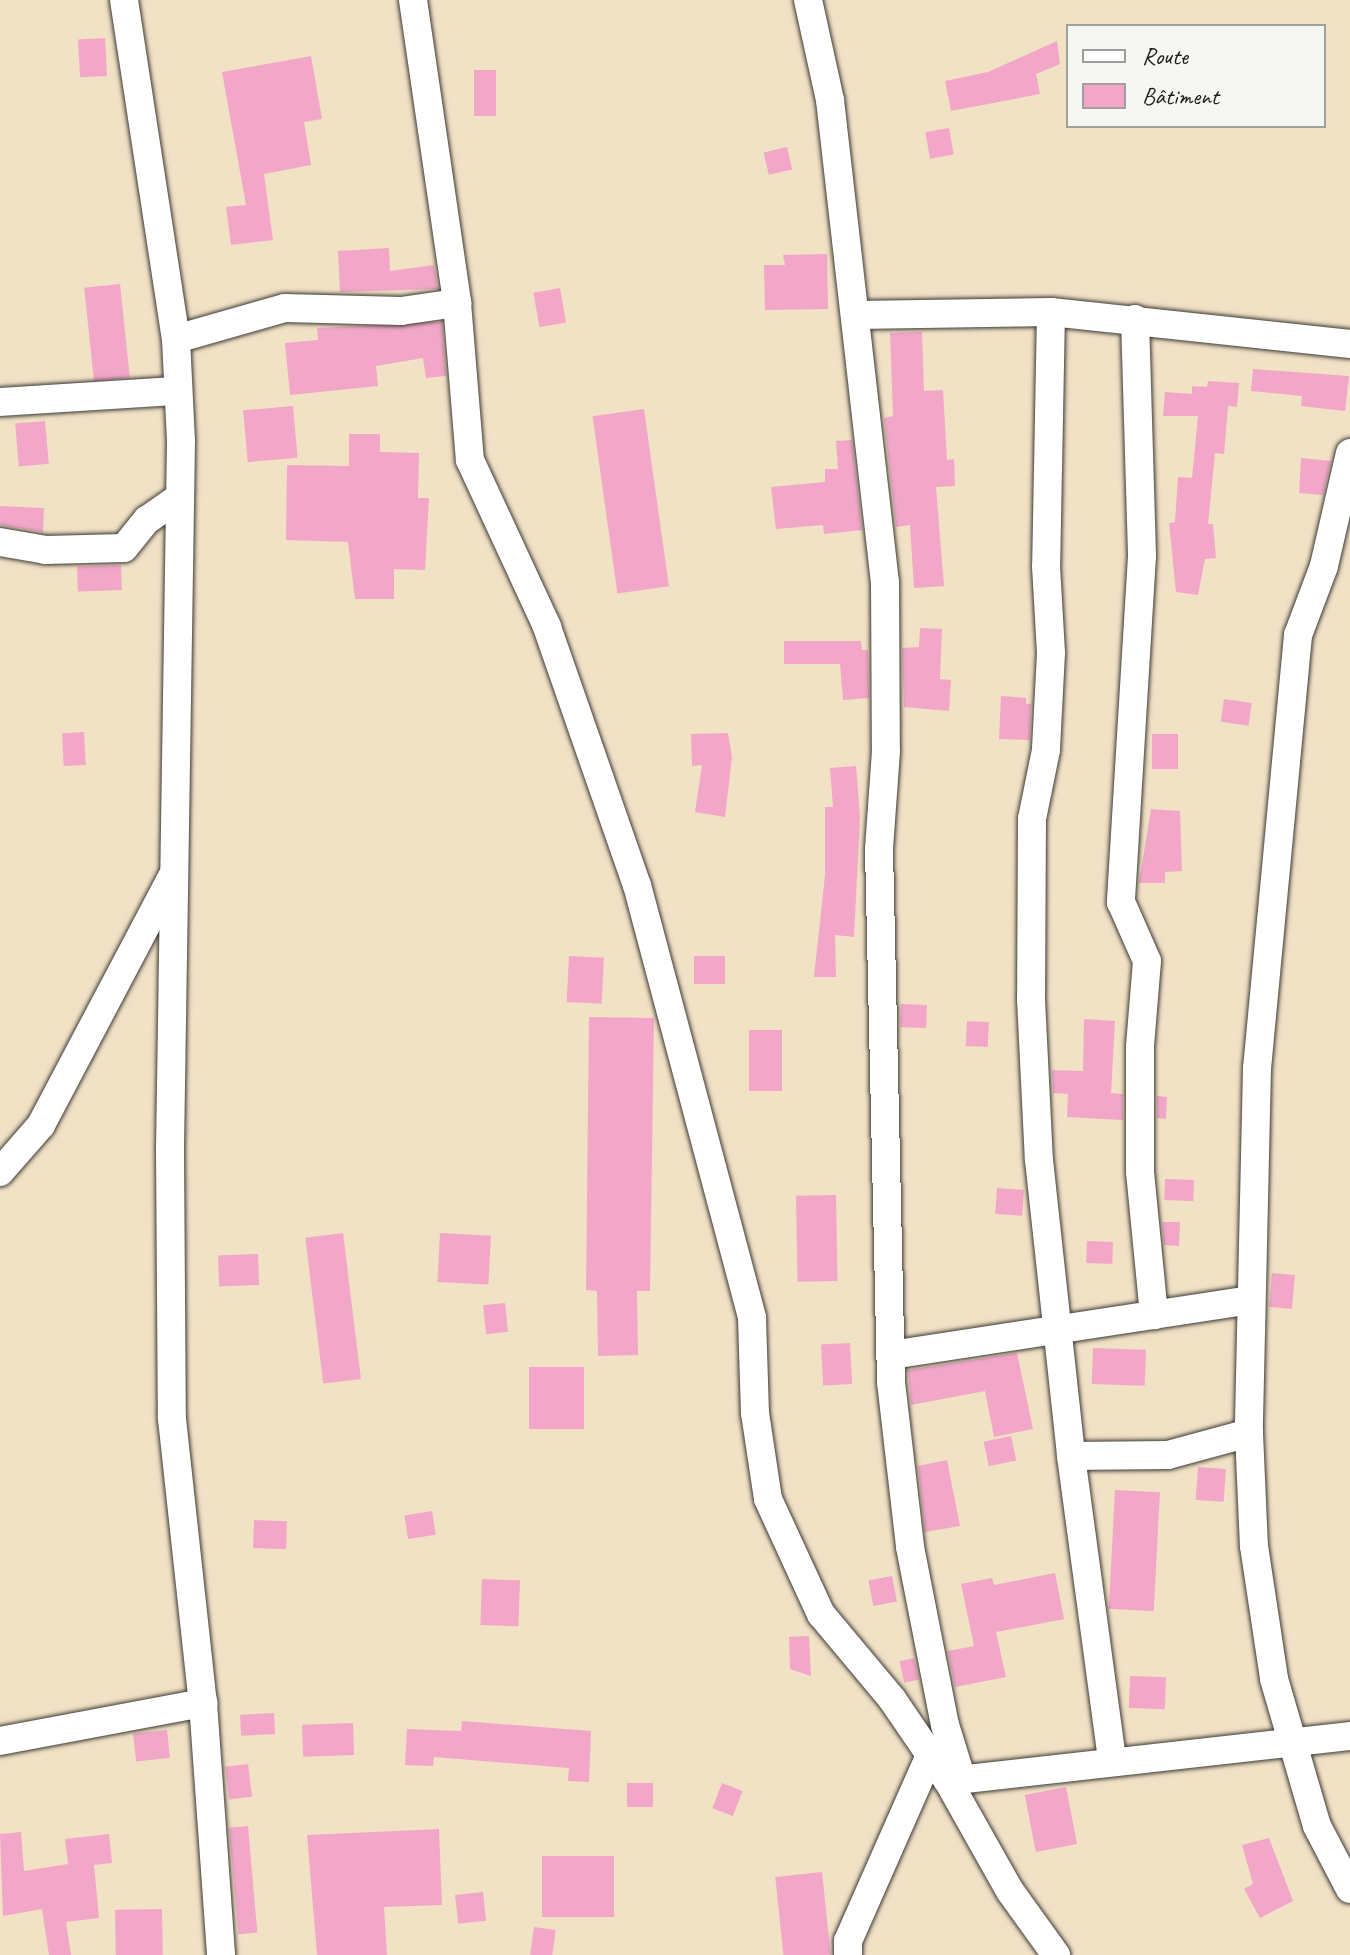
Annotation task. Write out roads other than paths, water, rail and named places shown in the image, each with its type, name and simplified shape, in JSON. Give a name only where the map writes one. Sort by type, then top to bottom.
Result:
[{"type":"street","points":[[124,0],[176,339],[172,1419],[203,1703],[221,1955]]},
{"type":"street","points":[[413,0],[457,303],[470,460],[547,627],[618,821],[752,1318],[755,1413],[768,1499],[821,1614],[892,1699],[929,1757],[955,1780],[1112,1761],[1291,1745],[1350,1736]]},
{"type":"street","points":[[808,0],[830,100],[857,315],[885,582],[886,751],[879,849],[891,1355],[908,1535],[955,1780],[1010,1891],[1052,1952]]},
{"type":"street","points":[[176,339],[285,308],[401,311],[457,303]]},
{"type":"street","points":[[857,315],[1051,312],[1350,344]]},
{"type":"street","points":[[1051,312],[1046,566],[1051,653],[1046,750],[1032,819],[1031,999],[1039,1160],[1071,1456],[1112,1761]]},
{"type":"street","points":[[1135,319],[1142,556],[1121,902],[1147,961],[1140,1047],[1140,1172],[1154,1315]]},
{"type":"street","points":[[0,402],[177,391]]},
{"type":"street","points":[[1350,453],[1324,566],[1298,635],[1257,1068],[1249,1433],[1254,1546],[1274,1679],[1317,1826],[1350,1889]]},
{"type":"street","points":[[0,542],[46,550],[124,548],[147,520],[177,499]]},
{"type":"street","points":[[0,1172],[41,1125],[174,872]]},
{"type":"street","points":[[891,1355],[1058,1333],[1251,1300]]},
{"type":"street","points":[[1071,1456],[1168,1455],[1249,1433]]},
{"type":"street","points":[[0,1741],[203,1703]]},
{"type":"street","points":[[848,1955],[848,1941],[929,1757]]}]
